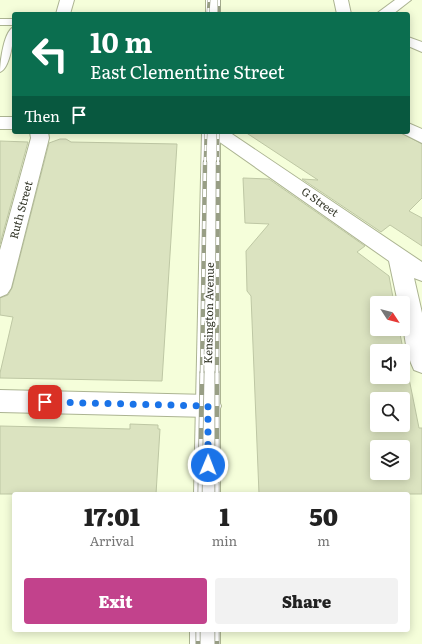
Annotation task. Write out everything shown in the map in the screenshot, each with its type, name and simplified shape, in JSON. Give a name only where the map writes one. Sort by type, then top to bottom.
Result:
[{"type":"street","points":[[64,12],[67,0]]},
{"type":"street","points":[[213,0],[213,12]]},
{"type":"street","points":[[341,0],[344,12]]},
{"type":"street","points":[[386,12],[404,0]]},
{"type":"street","points":[[410,42],[422,48]]},
{"type":"street","points":[[0,123],[12,123]]},
{"type":"street","points":[[410,130],[422,136]]},
{"type":"street","name":"Ruth Street","points":[[0,288],[40,138],[39,134]]},
{"type":"street","name":"Kensington Avenue","points":[[207,492],[211,134]]},
{"type":"street","name":"G Street","points":[[220,134],[422,273]]},
{"type":"street","points":[[399,258],[422,363]]},
{"type":"street","points":[[0,401],[208,406]]},
{"type":"street","points":[[205,632],[205,644]]},
{"type":"lane","points":[[0,22],[12,22]]},
{"type":"lane","points":[[0,69],[12,36]]},
{"type":"building","points":[[248,134],[404,134],[422,144],[422,198],[409,211],[422,218],[422,246],[390,225],[381,232],[302,179],[318,180]]},
{"type":"building","points":[[60,139],[66,139],[71,142],[177,144],[162,381],[0,378],[13,317],[0,315],[0,298],[8,295],[12,288],[49,143]]},
{"type":"building","points":[[0,141],[28,142],[0,244]]},
{"type":"building","points":[[243,178],[269,179],[365,246],[357,252],[389,276],[393,296],[370,296],[370,336],[400,336],[402,344],[370,344],[370,384],[410,383],[419,428],[422,428],[422,494],[410,494],[410,492],[259,492],[251,296],[247,291],[246,251],[269,224],[245,223]]},
{"type":"building","points":[[130,424],[158,425],[158,429],[160,429],[156,492],[12,492],[12,494],[0,494],[0,426],[130,429]]},
{"type":"railway","points":[[208,12],[209,0]]},
{"type":"railway","points":[[219,0],[219,12]]},
{"type":"railway","points":[[205,163],[206,134]]},
{"type":"railway","points":[[218,134],[218,162]]},
{"type":"railway","points":[[202,373],[205,162]]},
{"type":"railway","points":[[217,373],[218,162]]},
{"type":"railway","points":[[200,492],[202,372]]},
{"type":"railway","points":[[217,373],[217,492]]},
{"type":"railway","points":[[198,632],[198,644]]},
{"type":"railway","points":[[217,632],[217,644]]},
{"type":"route","points":[[45,402],[208,406],[208,465]]}]
